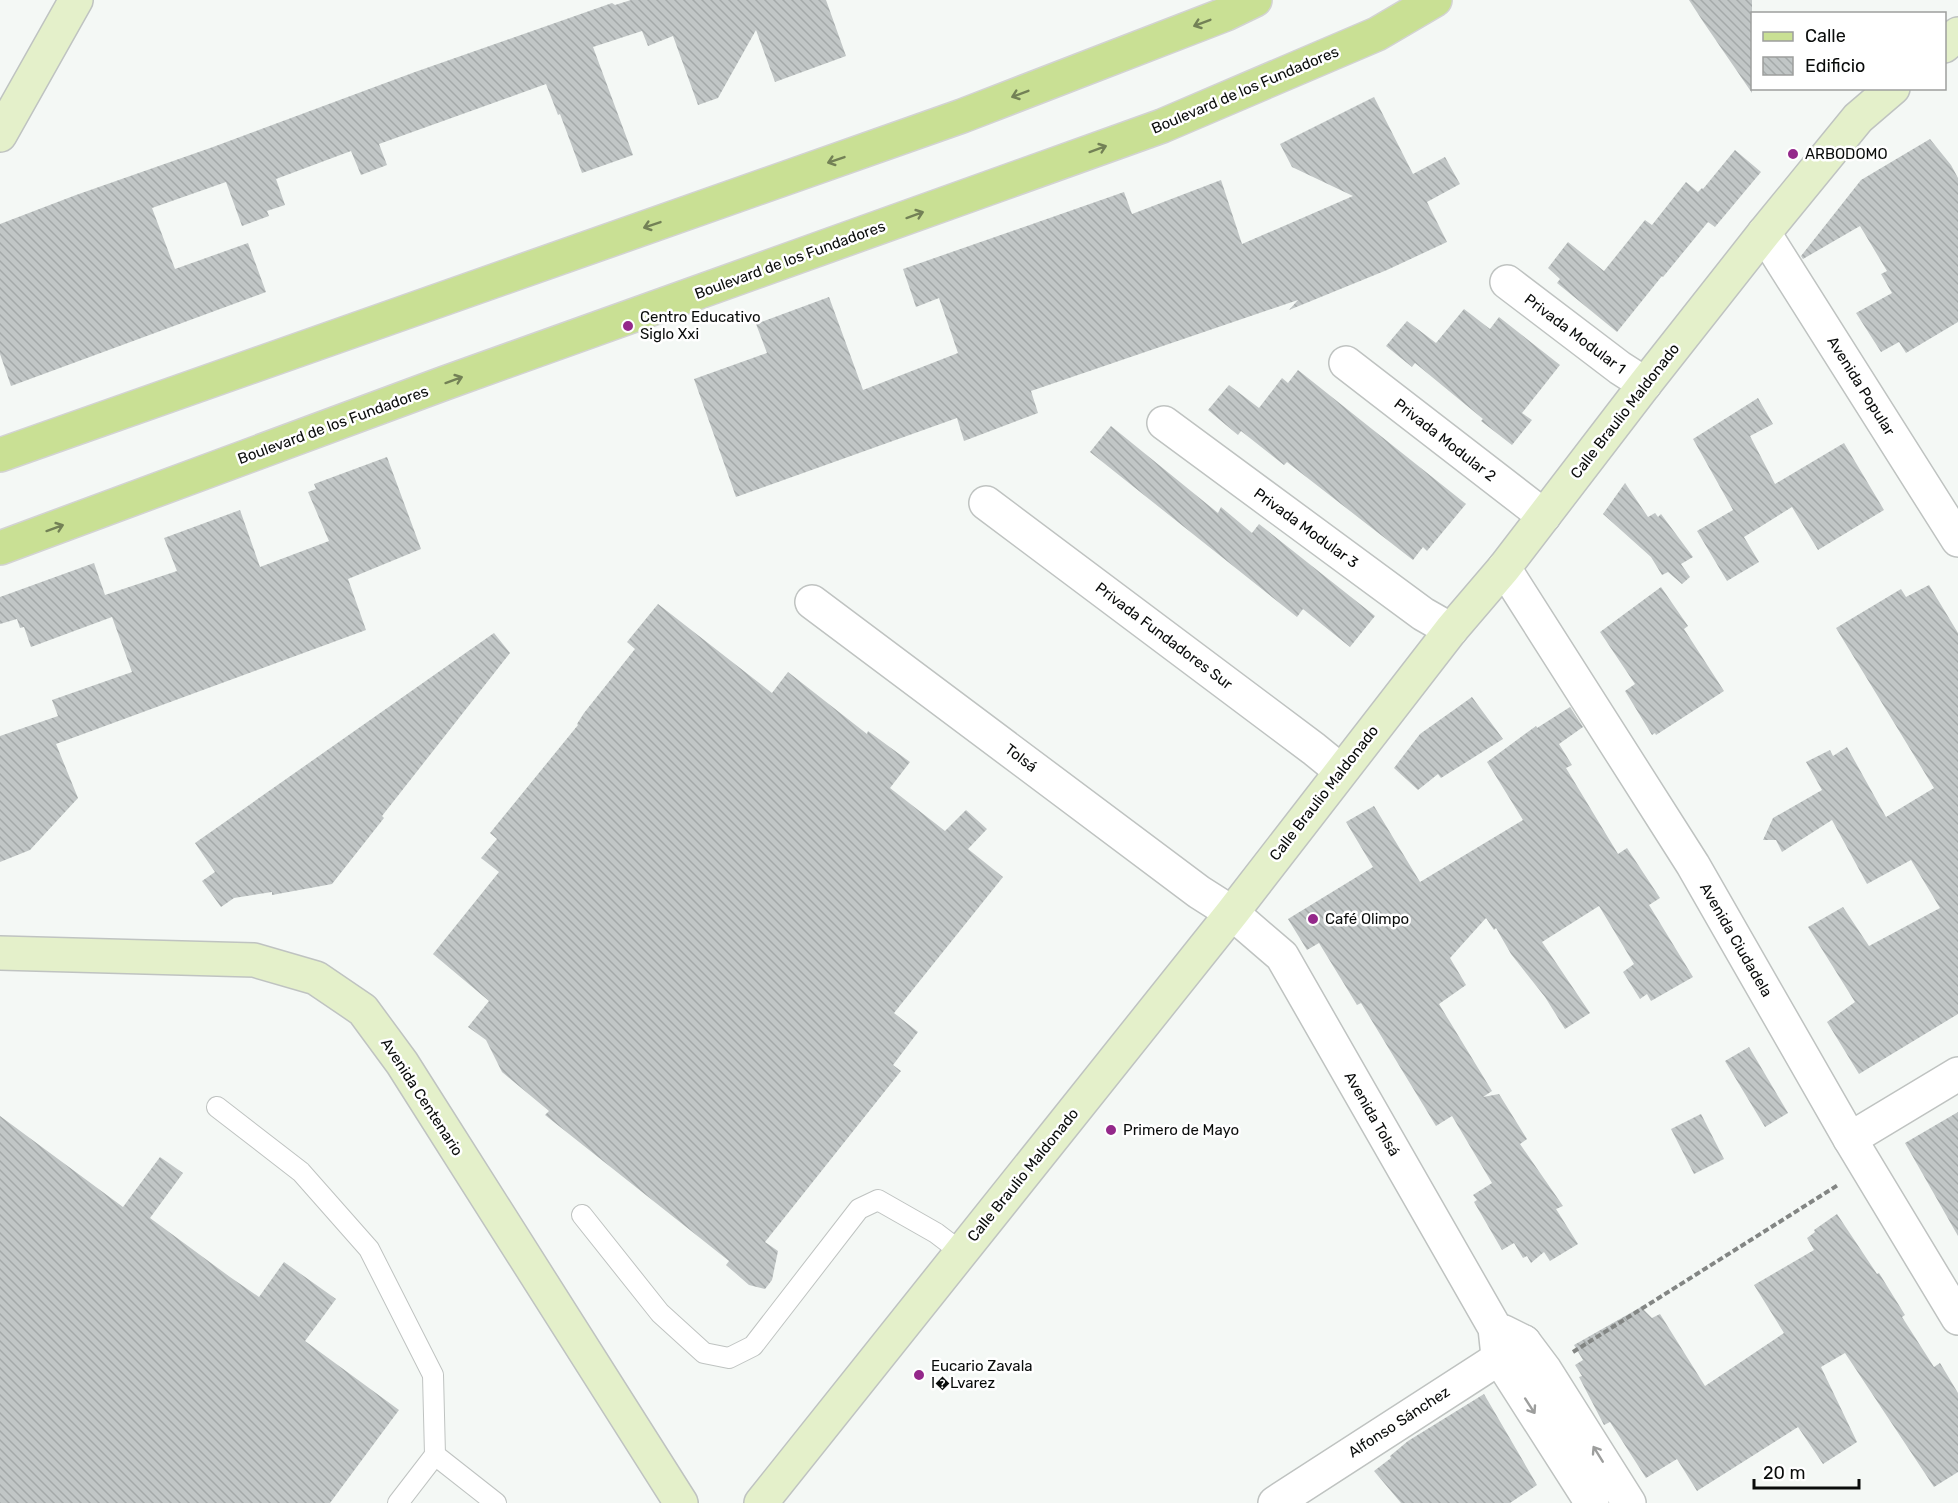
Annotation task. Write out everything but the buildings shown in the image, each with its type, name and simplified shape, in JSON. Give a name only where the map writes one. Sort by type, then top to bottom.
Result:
[{"type":"main road","points":[[0,455],[962,116],[1227,14],[1255,0]]},
{"type":"main road","name":"Boulevard de los Fundadores","points":[[0,548],[445,383],[1162,126],[1377,34],[1435,0]]},
{"type":"street","points":[[0,135],[76,0]]},
{"type":"street","points":[[1946,44],[1958,34]]},
{"type":"street","name":"Calle Braulio Maldonado","points":[[760,1503],[1232,913],[1450,630],[1504,567],[1764,233],[1858,118],[1891,90]]},
{"type":"street","name":"Avenida Popular","points":[[1764,233],[1958,540]]},
{"type":"street","name":"Privada Modular 1","points":[[1507,282],[1620,368],[1645,384]]},
{"type":"street","name":"Privada Modular 2","points":[[1346,363],[1544,516]]},
{"type":"street","name":"Privada Modular 3","points":[[1164,423],[1423,614],[1450,630]]},
{"type":"street","name":"Privada Fundadores Sur","points":[[986,503],[1341,771]]},
{"type":"street","name":"Avenida Ciudadela","points":[[1504,567],[1693,865],[1850,1139],[1958,1318]]},
{"type":"street","name":"Tolsá","points":[[812,602],[1199,892],[1232,913]]},
{"type":"street","name":"Avenida Tolsá","points":[[1232,913],[1282,956],[1506,1342],[1592,1503]]},
{"type":"street","name":"Avenida Centenario","points":[[0,953],[254,960],[316,978],[363,1011],[402,1063],[681,1503]]},
{"type":"street","points":[[1850,1139],[1958,1074]]},
{"type":"street","name":"Avenida Tolsá","points":[[1506,1342],[1545,1370],[1629,1503]]},
{"type":"street","name":"Alfonso Sánchez","points":[[1275,1503],[1461,1383],[1506,1342]]},
{"type":"lane","points":[[217,1107],[301,1172],[369,1249],[433,1375],[435,1455],[398,1503]]},
{"type":"lane","points":[[582,1215],[660,1313],[704,1353],[729,1358],[753,1346],[859,1209],[878,1200],[936,1233],[961,1252]]},
{"type":"lane","points":[[435,1455],[496,1503]]},
{"type":"path","points":[[1545,1370],[1867,1167]]},
{"type":"place","name":"ARBODOMO","points":[[1793,154]]},
{"type":"place","name":"Centro Educativo Siglo Xxi","points":[[628,326]]},
{"type":"place","name":"Café Olimpo","points":[[1313,919]]},
{"type":"place","name":"Primero de Mayo","points":[[1111,1130]]},
{"type":"place","name":"Eucario Zavala I�Lvarez","points":[[919,1375]]}]
